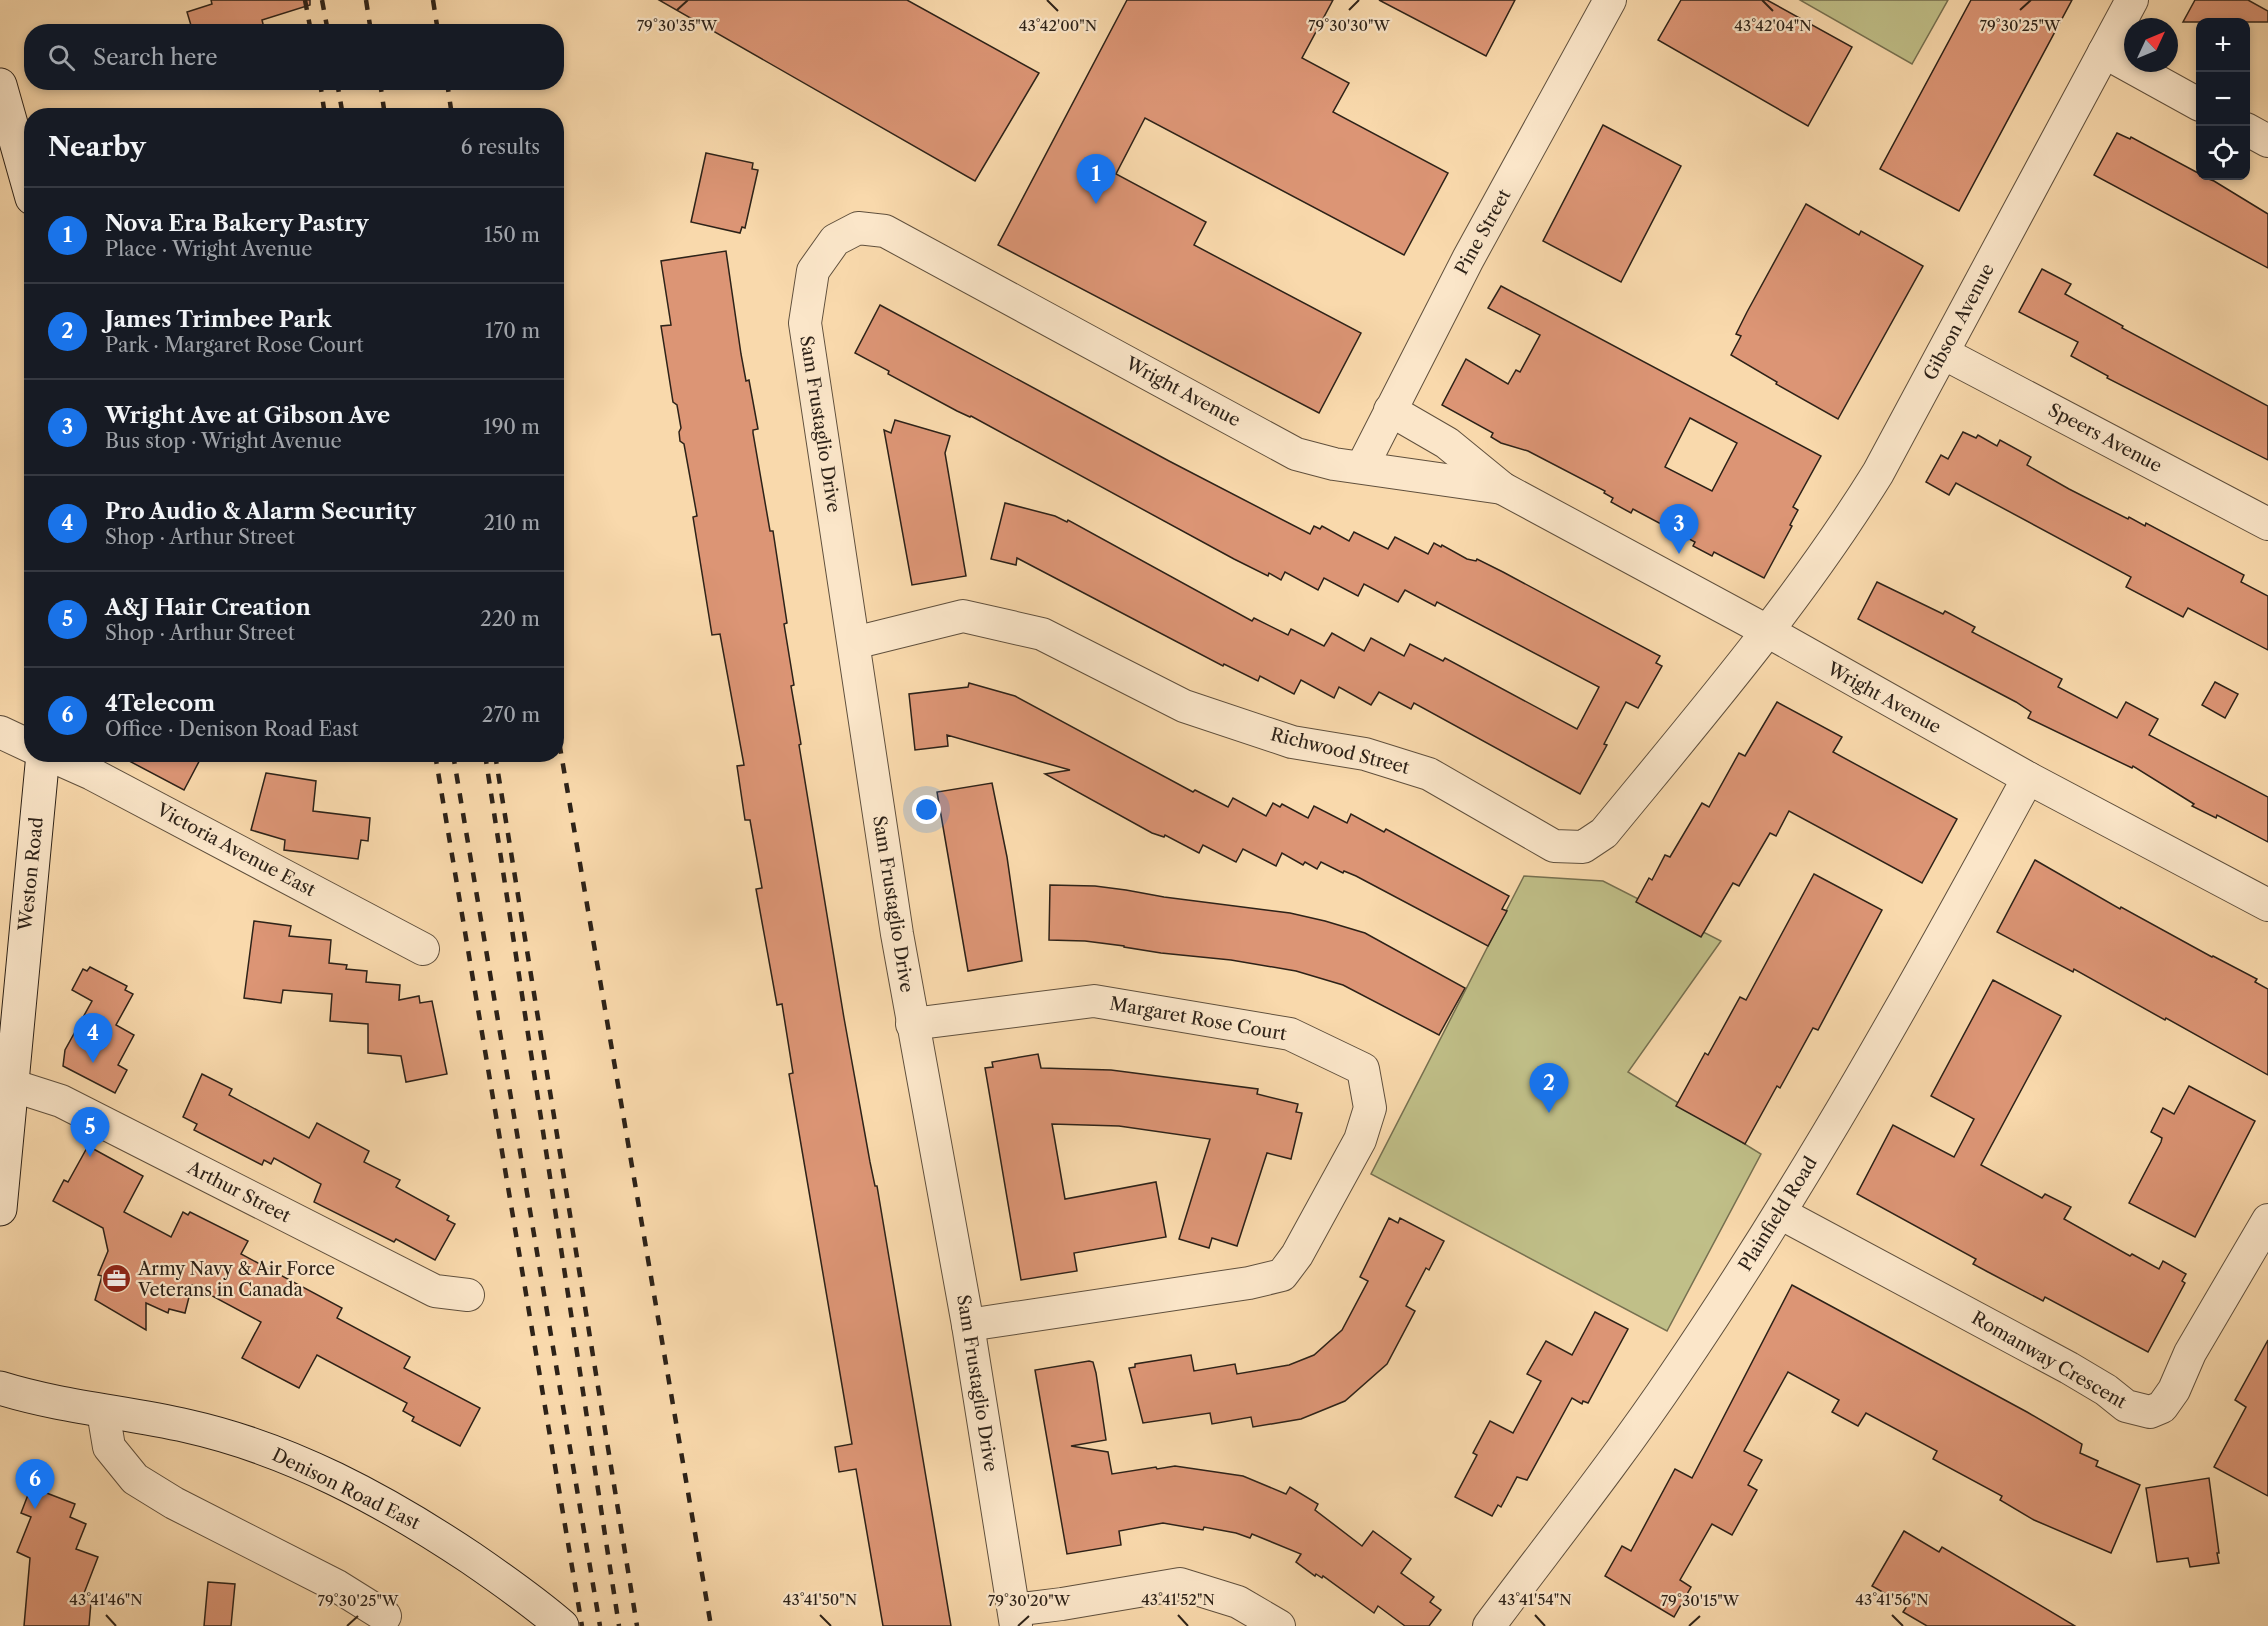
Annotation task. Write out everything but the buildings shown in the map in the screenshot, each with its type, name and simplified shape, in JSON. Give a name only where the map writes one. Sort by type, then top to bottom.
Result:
[{"type":"street","name":"Pine Street","points":[[1362,467],[1468,259],[1610,0]]},
{"type":"street","name":"Gibson Avenue","points":[[1769,632],[1841,532],[1878,474],[2132,0]]},
{"type":"street","points":[[2104,52],[2196,103]]},
{"type":"street","points":[[0,85],[24,170]]},
{"type":"street","points":[[2250,131],[2268,141]]},
{"type":"street","name":"Sam Frustaglio Drive","points":[[885,231],[858,228],[835,240],[813,271],[804,323],[897,934],[968,1325],[1015,1618]]},
{"type":"street","name":"Wright Avenue","points":[[885,231],[1296,454],[1334,464],[1502,488]]},
{"type":"street","name":"Speers Avenue","points":[[1942,353],[2268,524]]},
{"type":"street","name":"Wright Avenue","points":[[1390,410],[1448,443],[1502,488],[1769,632],[1795,649],[2028,778],[2268,905]]},
{"type":"street","name":"Richwood Street","points":[[854,643],[963,616],[1042,634],[1184,706],[1292,742],[1365,754],[1429,774],[1554,846],[1583,847],[1604,833],[1769,632]]},
{"type":"street","points":[[0,732],[24,743]]},
{"type":"street","name":"Weston Road","points":[[0,1209],[11,1086],[7,1034],[44,762]]},
{"type":"street","name":"Victoria Avenue East","points":[[64,762],[92,774],[423,949]]},
{"type":"street","name":"Plainfield Road","points":[[1489,1626],[1674,1376],[1780,1213],[1893,1023],[2028,778]]},
{"type":"street","name":"Margaret Rose Court","points":[[912,1024],[1094,1001],[1290,1034],[1363,1069],[1370,1108],[1360,1140],[1297,1255],[1282,1275],[1249,1283],[968,1325]]},
{"type":"street","name":"Arthur Street","points":[[11,1086],[61,1101],[435,1291],[468,1294]]},
{"type":"street","name":"Romanway Crescent","points":[[1780,1213],[2068,1368],[2106,1390],[2126,1406],[2150,1412],[2162,1407],[2174,1390],[2190,1353],[2268,1220]]},
{"type":"street","name":"Denison Road East","points":[[0,1388],[28,1397],[188,1426],[291,1459],[355,1489],[417,1523],[531,1599],[562,1626]]},
{"type":"street","points":[[103,1411],[109,1447],[135,1479],[174,1503],[337,1586],[385,1616]]},
{"type":"street","points":[[1015,1618],[1062,1604],[1180,1584],[1238,1602],[1279,1626]]},
{"type":"shaded area","points":[[1800,0],[1948,0],[1912,64]]},
{"type":"shaded area","points":[[1524,876],[1603,881],[1721,941],[1628,1072],[1761,1154],[1667,1331],[1371,1174]]},
{"type":"railway","points":[[305,0],[310,24]]},
{"type":"railway","points":[[322,0],[326,24]]},
{"type":"railway","points":[[366,0],[370,24]]},
{"type":"railway","points":[[433,0],[437,24]]},
{"type":"railway","points":[[321,90],[324,108]]},
{"type":"railway","points":[[338,90],[342,108]]},
{"type":"railway","points":[[381,90],[384,108]]},
{"type":"railway","points":[[448,90],[451,108]]},
{"type":"railway","points":[[436,762],[582,1626]]},
{"type":"railway","points":[[454,762],[600,1626]]},
{"type":"railway","points":[[486,762],[619,1626]]},
{"type":"railway","points":[[496,762],[637,1626]]},
{"type":"railway","points":[[563,762],[711,1626]]},
{"type":"place","name":"Nova Era Bakery Pastry","points":[[1096,204]]},
{"type":"place","name":"Wright Ave at Gibson Ave","points":[[1679,554]]},
{"type":"place","name":"Pro Audio & Alarm Security","points":[[93,1063]]},
{"type":"place","name":"James Trimbee Park","points":[[1549,1113]]},
{"type":"place","name":"A&J Hair Creation","points":[[90,1157]]},
{"type":"place","name":"Army Navy & Air Force Veterans in Canada","points":[[117,1279]]},
{"type":"place","name":"4Telecom","points":[[35,1509]]}]
